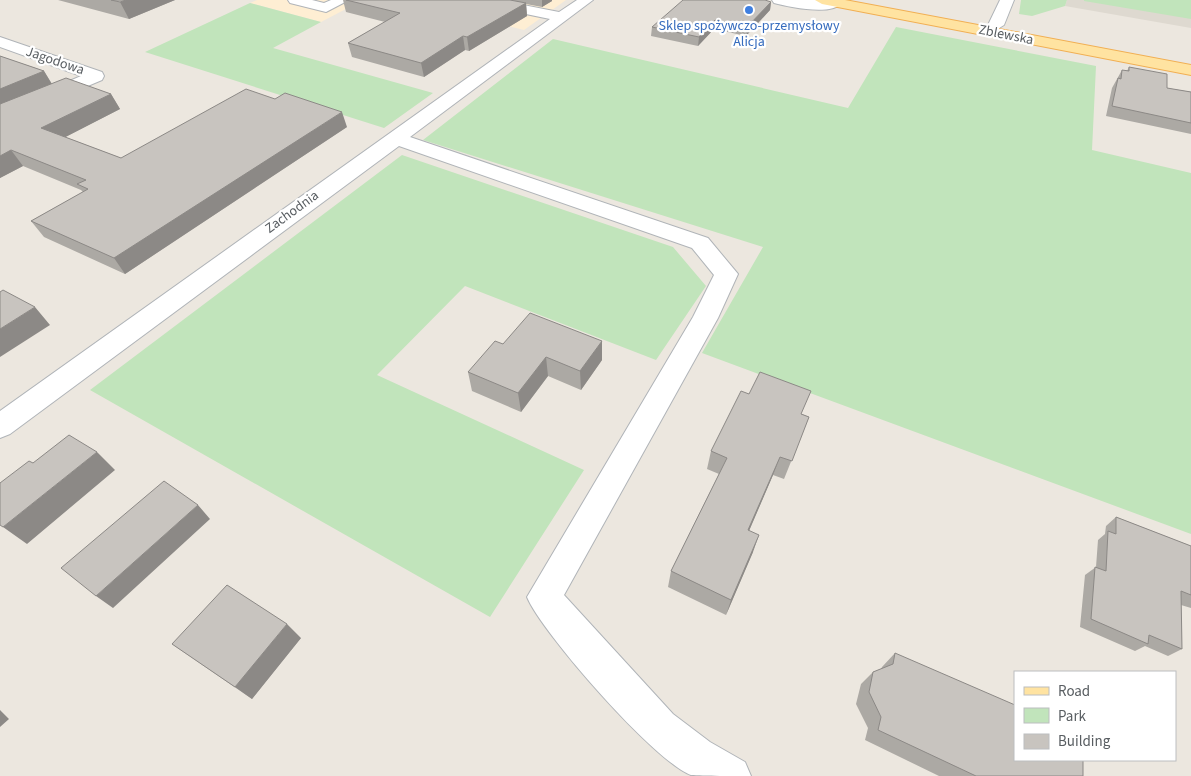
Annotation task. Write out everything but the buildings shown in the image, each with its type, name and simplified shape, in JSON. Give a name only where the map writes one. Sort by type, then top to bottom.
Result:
[{"type":"main road","name":"Zblewska","points":[[864,0],[1191,62]]},
{"type":"main road","name":"Zblewska","points":[[828,1],[1191,70]]},
{"type":"street","points":[[295,0],[326,8],[342,0]]},
{"type":"street","points":[[477,0],[560,17]]},
{"type":"street","name":"Zachodnia","points":[[0,426],[560,17],[586,0]]},
{"type":"street","points":[[779,0],[810,6],[828,1]]},
{"type":"street","points":[[996,25],[1007,0]]},
{"type":"street","name":"Jagodowa","points":[[0,42],[96,76],[0,118]]},
{"type":"street","points":[[394,138],[700,243],[726,274],[705,318],[544,597],[560,619],[659,728],[696,756],[731,776]]},
{"type":"shaded area","points":[[257,0],[363,0],[321,22],[250,3]]},
{"type":"shaded area","points":[[465,0],[566,0],[524,30],[451,12]]},
{"type":"shaded area","points":[[1067,0],[1191,0],[1191,28],[1065,6]]},
{"type":"green space","points":[[1021,0],[1067,0],[1065,6],[1032,16],[1019,14]]},
{"type":"green space","points":[[1191,0],[1191,19],[1084,1]]},
{"type":"green space","points":[[250,3],[321,22],[273,48],[433,93],[384,128],[145,52]]},
{"type":"green space","points":[[896,27],[1096,66],[1092,150],[1191,173],[1191,534],[702,353],[763,247],[423,140],[553,39],[848,108]]},
{"type":"green space","points":[[402,155],[673,247],[706,286],[656,360],[465,286],[377,375],[584,470],[490,617],[90,390]]},
{"type":"place","name":"Sklep spożywczo-przemysłowy Alicja","points":[[749,10]]}]
